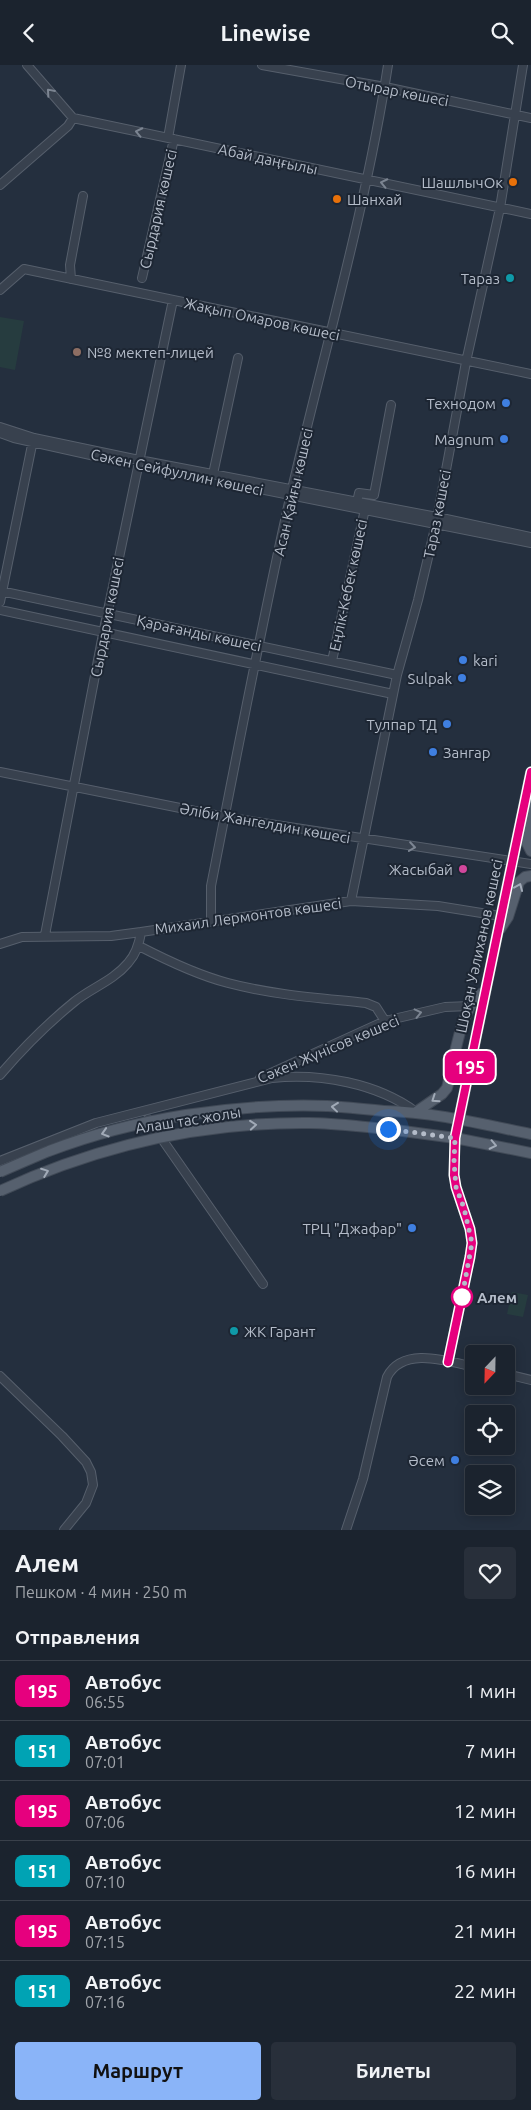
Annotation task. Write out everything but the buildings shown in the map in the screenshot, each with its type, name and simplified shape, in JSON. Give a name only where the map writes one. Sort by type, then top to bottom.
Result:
[{"type":"main road","name":"Шоқан Уәлиханов көшесі","points":[[455,1138],[531,772]]},
{"type":"main road","points":[[526,793],[529,823],[527,843],[531,851]]},
{"type":"main road","points":[[497,934],[508,917],[519,882],[525,877],[531,876]]},
{"type":"main road","points":[[416,1112],[442,1094],[447,1087],[459,1037],[470,1006],[477,996],[484,992]]},
{"type":"main road","name":"Алаш тас жолы","points":[[0,1173],[50,1151],[112,1131],[199,1114],[244,1109],[327,1106],[416,1112],[531,1134]]},
{"type":"main road","name":"Алаш тас жолы","points":[[0,1191],[30,1177],[93,1153],[184,1133],[266,1124],[311,1123],[388,1129],[455,1138],[531,1153]]},
{"type":"street","points":[[0,185],[68,126],[73,118],[26,65]]},
{"type":"street","name":"Сырдария көшесі","points":[[142,278],[171,139],[181,65]]},
{"type":"street","name":"Отырар көшесі","points":[[262,65],[385,87],[531,118]]},
{"type":"street","name":"Асан Қайғы көшесі","points":[[211,921],[211,886],[255,664],[291,493],[331,334],[366,179],[388,65]]},
{"type":"street","name":"Тараз көшесі","points":[[351,901],[397,675],[418,601],[436,520],[466,362],[500,208],[522,65]]},
{"type":"street","name":"Абай даңғылы","points":[[73,118],[531,214]]},
{"type":"street","points":[[71,279],[70,265],[83,195]]},
{"type":"street","name":"Жақып Омаров көшесі","points":[[0,290],[24,269],[531,374]]},
{"type":"street","name":"Сырдария көшесі","points":[[45,935],[103,634],[173,300]]},
{"type":"street","name":"Сәкен Сейфуллин көшесі","points":[[213,475],[238,358]]},
{"type":"street","name":"Еңлік-Кебек көшесі","points":[[357,502],[359,493],[374,495],[391,405]]},
{"type":"street","name":"Сәкен Сейфуллин көшесі","points":[[0,427],[33,440]]},
{"type":"street","name":"Сәкен Сейфуллин көшесі","points":[[0,433],[365,509],[531,537]]},
{"type":"street","points":[[0,602],[33,440]]},
{"type":"street","name":"Сәкен Сейфуллин көшесі","points":[[139,462],[213,475],[291,493],[357,502],[531,543]]},
{"type":"street","name":"Еңлік-Кебек көшесі","points":[[332,661],[365,509]]},
{"type":"street","name":"Қарағанды көшесі","points":[[1,591],[397,675]]},
{"type":"street","name":"Қарағанды көшесі","points":[[0,610],[103,634],[393,694]]},
{"type":"street","name":"Әліби Жангелдин көшесі","points":[[0,772],[224,817],[531,864]]},
{"type":"street","name":"Михаил Лермонтов көшесі","points":[[0,1075],[27,1043],[76,1000],[112,977],[128,964],[139,946],[141,932],[287,912],[351,901],[438,906],[500,916]]},
{"type":"street","points":[[0,943],[22,937],[45,935],[62,937],[111,936],[141,932]]},
{"type":"street","points":[[139,946],[163,958],[229,983],[280,993],[366,1003],[376,1007],[385,1021]]},
{"type":"street","name":"Сәкен Жүнісов көшесі","points":[[244,1085],[385,1021],[445,1007],[470,1006]]},
{"type":"street","points":[[0,1161],[96,1123],[272,1078],[297,1076],[355,1084],[401,1101],[416,1112]]},
{"type":"street","points":[[143,1111],[263,1284]]},
{"type":"street","name":"Шоқан Уәлиханов көшесі","points":[[448,1362],[472,1243],[464,1208],[456,1187],[455,1138]]},
{"type":"street","points":[[346,1530],[364,1479],[376,1421],[391,1370],[401,1361],[413,1359],[465,1365]]},
{"type":"street","points":[[0,1376],[62,1436],[86,1462],[91,1472],[93,1485],[86,1503],[64,1530]]},
{"type":"street","points":[[515,1376],[531,1380]]},
{"type":"green space","points":[[0,317],[24,321],[15,370],[0,367]]},
{"type":"green space","points":[[512,1292],[528,1295],[523,1317],[507,1314]]},
{"type":"bus line","name":"195","points":[[448,1362],[472,1243],[470,1229],[454,1175],[455,1138],[531,772]]},
{"type":"place","name":"ШашлычОк","points":[[513,182]]},
{"type":"place","name":"Шанхай","points":[[337,199]]},
{"type":"place","name":"Тараз","points":[[510,278]]},
{"type":"place","name":"№8 мектеп-лицей","points":[[77,352]]},
{"type":"place","name":"Технодом","points":[[506,403]]},
{"type":"place","name":"Magnum","points":[[504,439]]},
{"type":"place","name":"kari","points":[[463,660]]},
{"type":"place","name":"Sulpak","points":[[462,678]]},
{"type":"place","name":"Тулпар ТД","points":[[447,724]]},
{"type":"place","name":"Зангар","points":[[433,752]]},
{"type":"place","name":"Жасыбай","points":[[463,869]]},
{"type":"place","name":"ТРЦ \"Джафар\"","points":[[412,1228]]},
{"type":"place","name":"Алем","points":[[462,1297]]},
{"type":"place","name":"ЖК Гарант","points":[[234,1331]]},
{"type":"place","name":"Әсем","points":[[455,1460]]},
{"type":"route","points":[[388,1129],[455,1138],[454,1175],[470,1229],[472,1243],[462,1297]]}]
